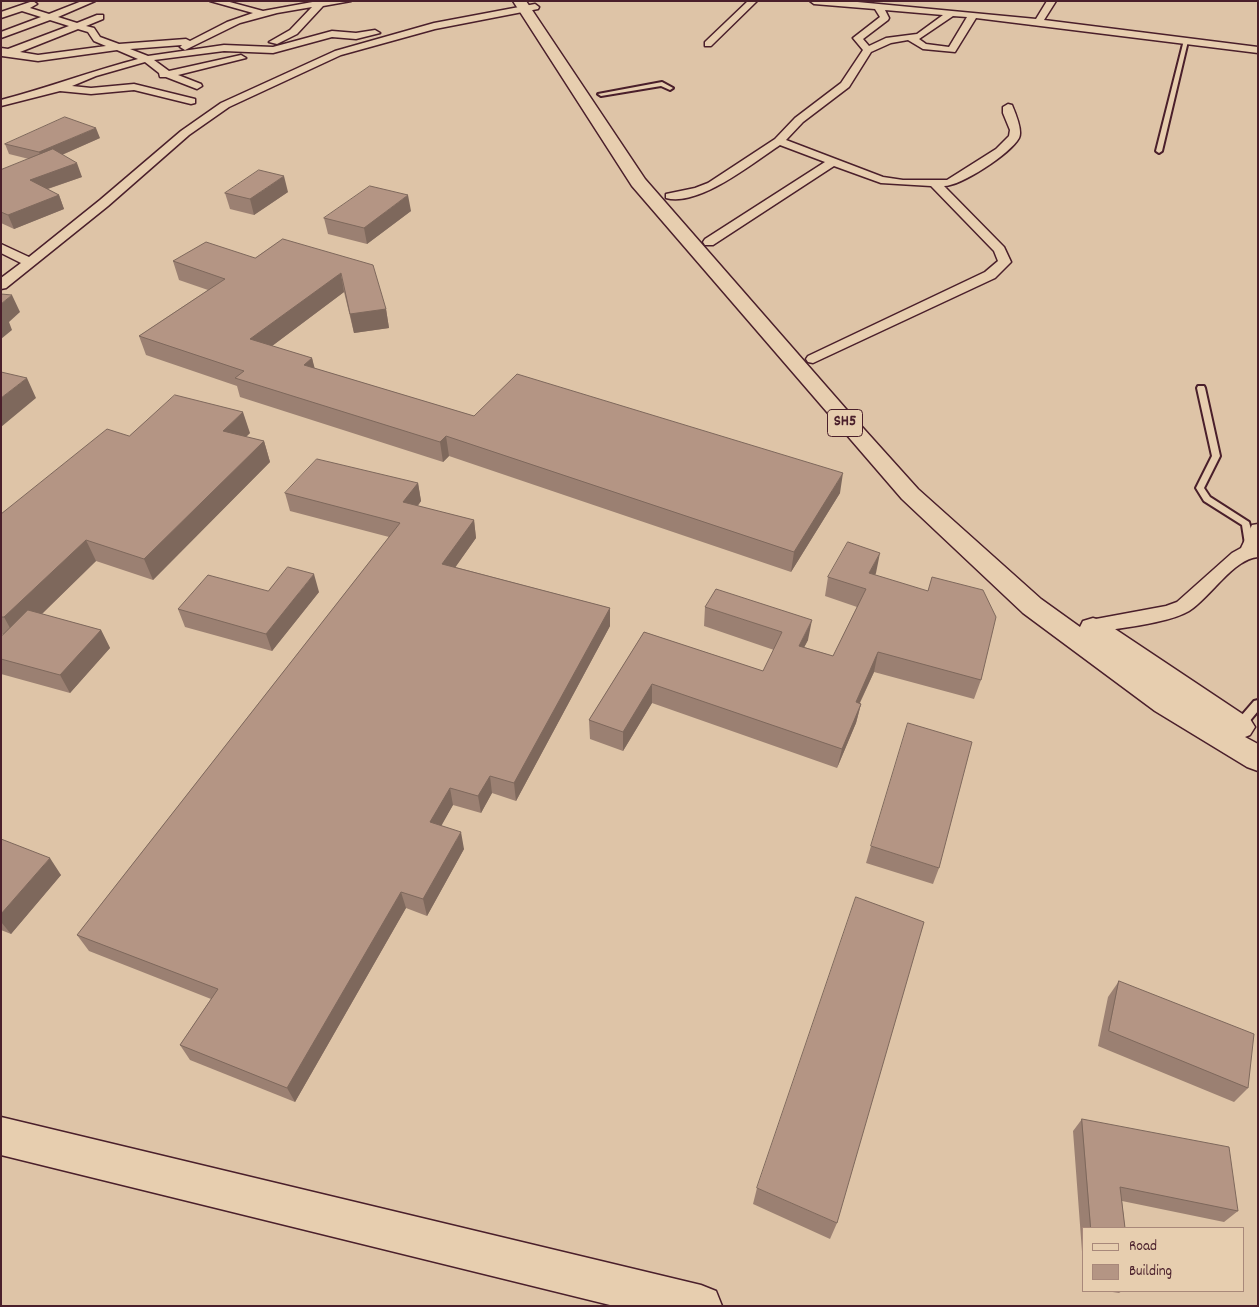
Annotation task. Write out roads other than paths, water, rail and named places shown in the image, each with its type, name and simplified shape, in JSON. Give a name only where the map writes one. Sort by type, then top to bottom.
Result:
[{"type":"main road","name":"SH5","points":[[527,4],[601,94],[602,102],[650,172],[709,242],[813,359],[910,494],[1032,606],[1165,703],[1258,759]]},
{"type":"main road","name":"SH5","points":[[527,4],[638,182],[857,422],[1048,597],[1258,738]]},
{"type":"main road","points":[[1,1136],[701,1306]]},
{"type":"street","points":[[2,14],[41,1]]},
{"type":"street","points":[[1,35],[91,1]]},
{"type":"street","points":[[214,1],[263,14]]},
{"type":"street","points":[[1,103],[60,88],[93,74],[178,51],[231,24],[263,14],[347,1]]},
{"type":"street","points":[[708,44],[753,1]]},
{"type":"street","points":[[814,1],[886,16],[972,15],[1258,50]]},
{"type":"street","points":[[1038,22],[1052,1]]},
{"type":"street","points":[[60,88],[91,91],[116,88],[143,88],[204,105],[276,80],[338,53],[434,26],[527,4]]},
{"type":"street","points":[[197,86],[243,53],[281,40],[302,25],[319,5]]},
{"type":"street","points":[[22,8],[93,31],[97,40],[147,59],[166,73],[197,86],[204,105]]},
{"type":"street","points":[[670,196],[705,188],[779,141],[795,124],[845,85],[868,50],[889,40],[911,38],[928,31],[950,14]]},
{"type":"street","points":[[911,38],[923,46],[952,50],[972,15]]},
{"type":"street","points":[[868,50],[858,38],[886,16]]},
{"type":"street","points":[[3,53],[100,17]]},
{"type":"street","points":[[302,25],[370,43]]},
{"type":"street","points":[[116,88],[243,53],[273,50],[332,34],[356,36],[434,26]]},
{"type":"street","points":[[910,26],[928,31]]},
{"type":"street","points":[[3,53],[38,58],[200,41]]},
{"type":"street","points":[[121,49],[178,51],[224,48],[243,53]]},
{"type":"street","points":[[166,73],[178,51]]},
{"type":"street","points":[[1,285],[104,203],[185,133],[204,105]]},
{"type":"street","points":[[779,141],[892,182],[935,184],[956,180],[1000,151],[1016,133],[1008,114],[1008,107]]},
{"type":"street","points":[[709,242],[833,162]]},
{"type":"street","points":[[813,359],[990,275],[1005,262],[1000,250],[935,184]]},
{"type":"street","points":[[1,248],[30,262]]},
{"type":"street","points":[[1,262],[16,255]]},
{"type":"street","points":[[1091,626],[1170,612],[1183,606],[1238,557],[1252,550],[1258,529]]},
{"type":"lane","points":[[1159,151],[1186,41]]},
{"type":"lane","points":[[601,94],[662,84],[670,88]]},
{"type":"lane","points":[[1201,388],[1216,456],[1200,488],[1207,499],[1246,524],[1252,550]]},
{"type":"lane","points":[[1239,727],[1258,704]]}]
